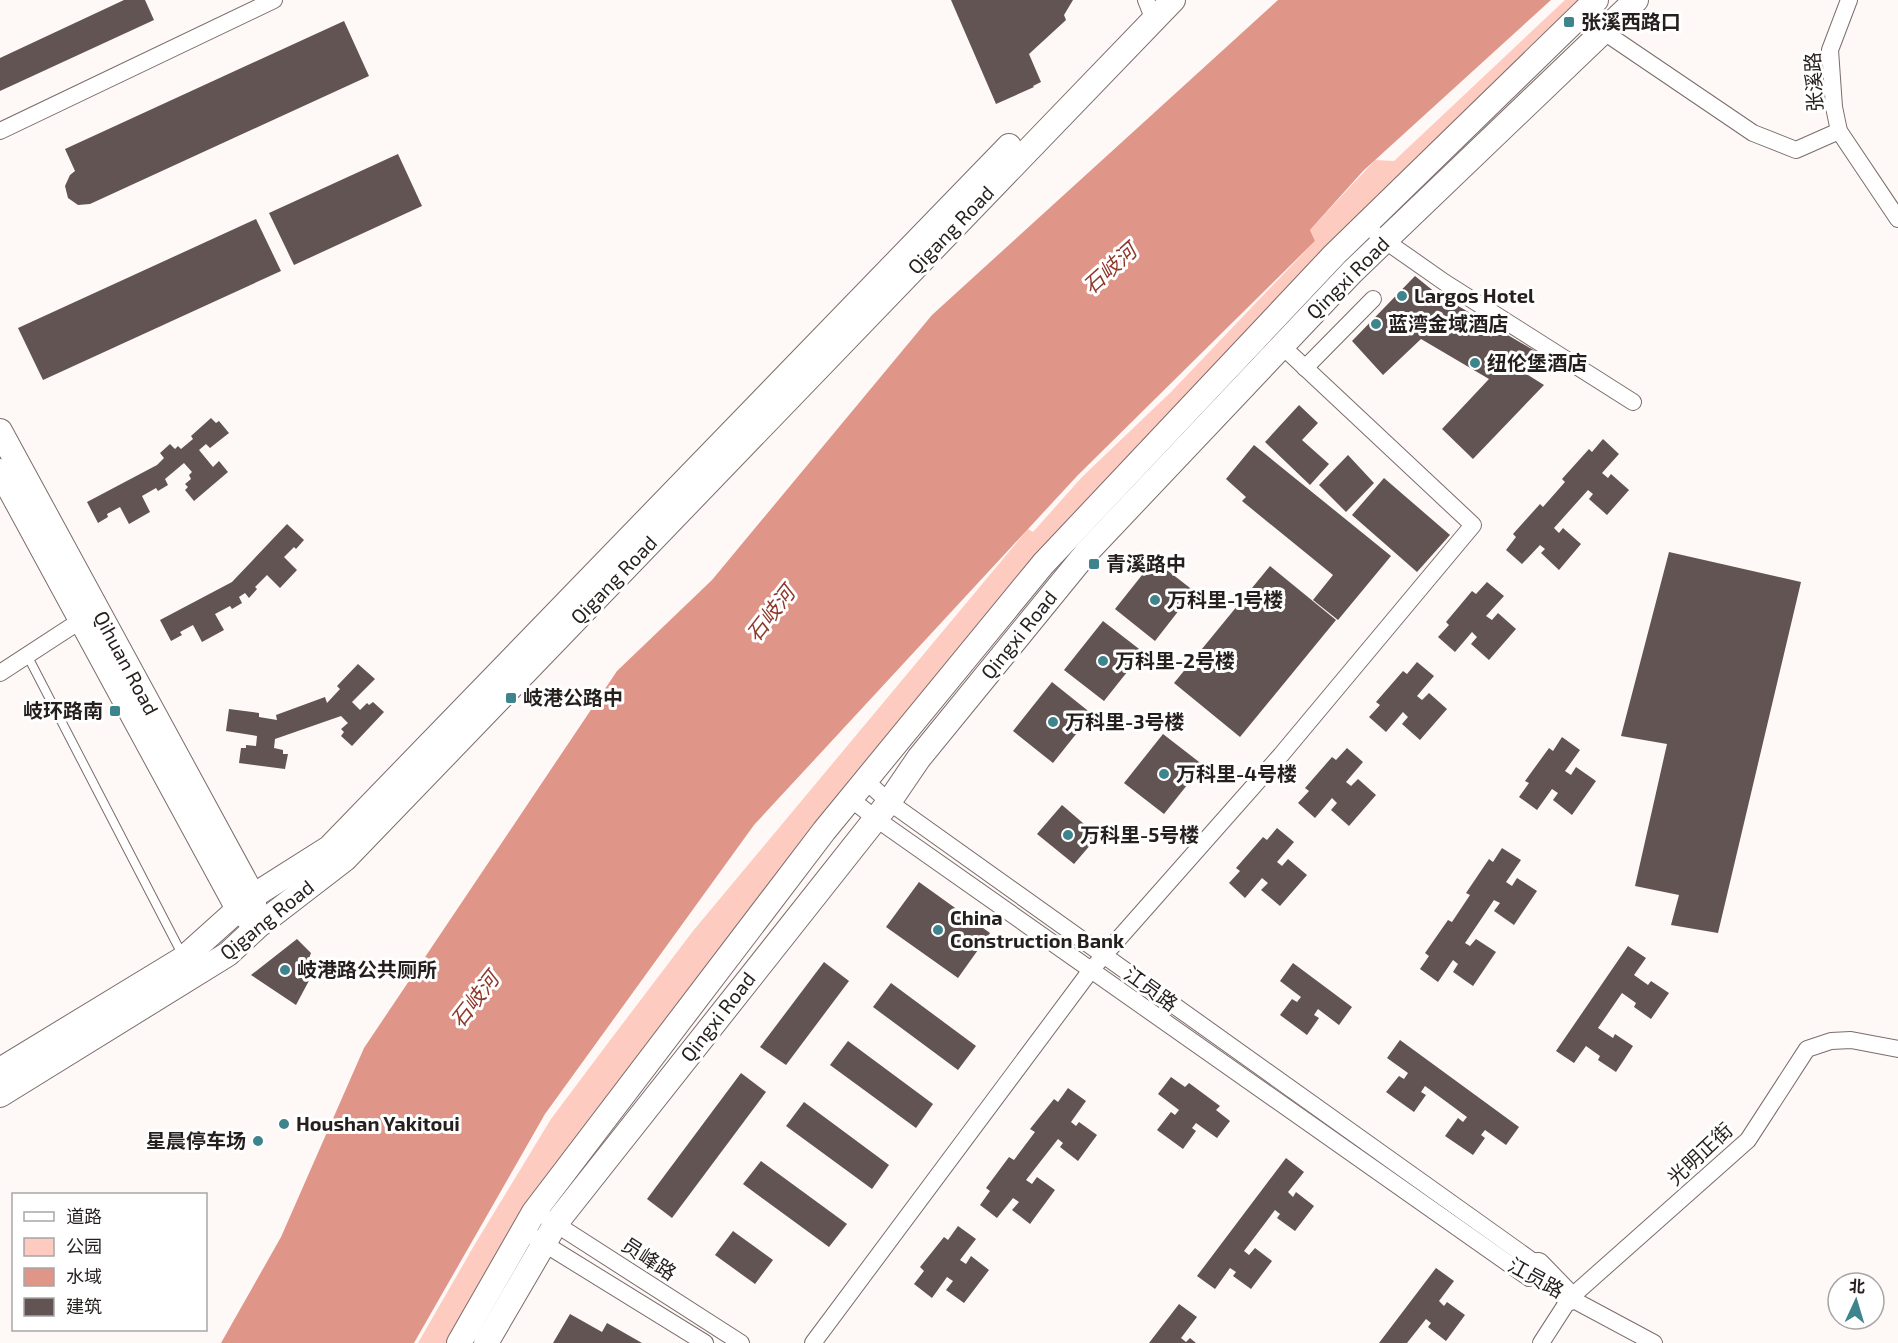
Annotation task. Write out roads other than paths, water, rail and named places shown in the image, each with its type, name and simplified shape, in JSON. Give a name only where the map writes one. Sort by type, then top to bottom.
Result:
[{"type":"main road","name":"Qigang Road","points":[[0,1070],[184,958],[245,903],[329,848],[1150,6],[1173,0]]},
{"type":"main road","name":"Qingxi Road","points":[[534,1228],[555,1223],[882,810],[919,758],[1087,552],[1352,272],[1636,0]]},
{"type":"main road","name":"Qingxi Road","points":[[459,1343],[534,1228],[824,831],[1043,564],[1335,254],[1591,5]]},
{"type":"main road","name":"Qigang Road","points":[[0,1095],[228,954],[258,926],[345,859],[1150,6]]},
{"type":"main road","name":"Qihuan Road","points":[[0,431],[89,615],[258,926]]},
{"type":"main road","name":"Qihuan Road","points":[[0,471],[89,615]]},
{"type":"main road","name":"Qingxi Road","points":[[486,1343],[534,1228]]},
{"type":"main road","name":"江员路","points":[[1534,1272],[1570,1298]]},
{"type":"street","points":[[0,131],[274,0]]},
{"type":"street","name":"张溪路","points":[[1848,0],[1830,50],[1834,107],[1839,131],[1898,219]]},
{"type":"street","points":[[1591,5],[1604,32],[1753,133],[1796,150],[1839,131]]},
{"type":"street","points":[[1365,225],[1444,282],[1633,402]]},
{"type":"street","points":[[1305,368],[1373,299]]},
{"type":"street","points":[[813,1343],[1091,970],[1281,754],[1473,525],[1281,346]]},
{"type":"street","points":[[0,673],[89,615]]},
{"type":"street","name":"江员路","points":[[859,791],[1091,970],[1534,1272]]},
{"type":"street","name":"江员路","points":[[859,791],[882,810],[1105,956],[1534,1272]]},
{"type":"street","name":"光明正街","points":[[1541,1343],[1570,1298],[1748,1140],[1807,1049],[1832,1041],[1851,1040],[1898,1049]]},
{"type":"street","name":"员峰路","points":[[555,1223],[741,1343]]},
{"type":"street","points":[[534,1228],[705,1343]]},
{"type":"street","points":[[1570,1298],[1654,1343]]},
{"type":"lane","points":[[27,656],[184,958]]},
{"type":"water","name":"石岐河","points":[[1278,0],[1551,0],[1363,171],[1310,230],[1315,241],[1078,475],[754,825],[545,1114],[414,1343],[221,1343],[281,1237],[364,1048],[617,671],[712,580],[932,315]]},
{"type":"place","name":"张溪西路口","points":[[1569,22]]},
{"type":"place","name":"Largos Hotel","points":[[1402,296]]},
{"type":"place","name":"蓝湾金域酒店","points":[[1376,324]]},
{"type":"place","name":"纽伦堡酒店","points":[[1475,363]]},
{"type":"place","name":"青溪路中","points":[[1094,564]]},
{"type":"place","name":"万科里-1号楼","points":[[1155,600]]},
{"type":"place","name":"万科里-2号楼","points":[[1103,661]]},
{"type":"place","name":"岐港公路中","points":[[511,698]]},
{"type":"place","name":"岐环路南","points":[[115,711]]},
{"type":"place","name":"万科里-3号楼","points":[[1053,722]]},
{"type":"place","name":"万科里-4号楼","points":[[1164,774]]},
{"type":"place","name":"万科里-5号楼","points":[[1068,835]]},
{"type":"place","name":"China Construction Bank","points":[[938,930]]},
{"type":"place","name":"岐港路公共厕所","points":[[285,970]]},
{"type":"place","name":"Houshan Yakitoui","points":[[284,1124]]},
{"type":"place","name":"星晨停车场","points":[[258,1141]]}]
